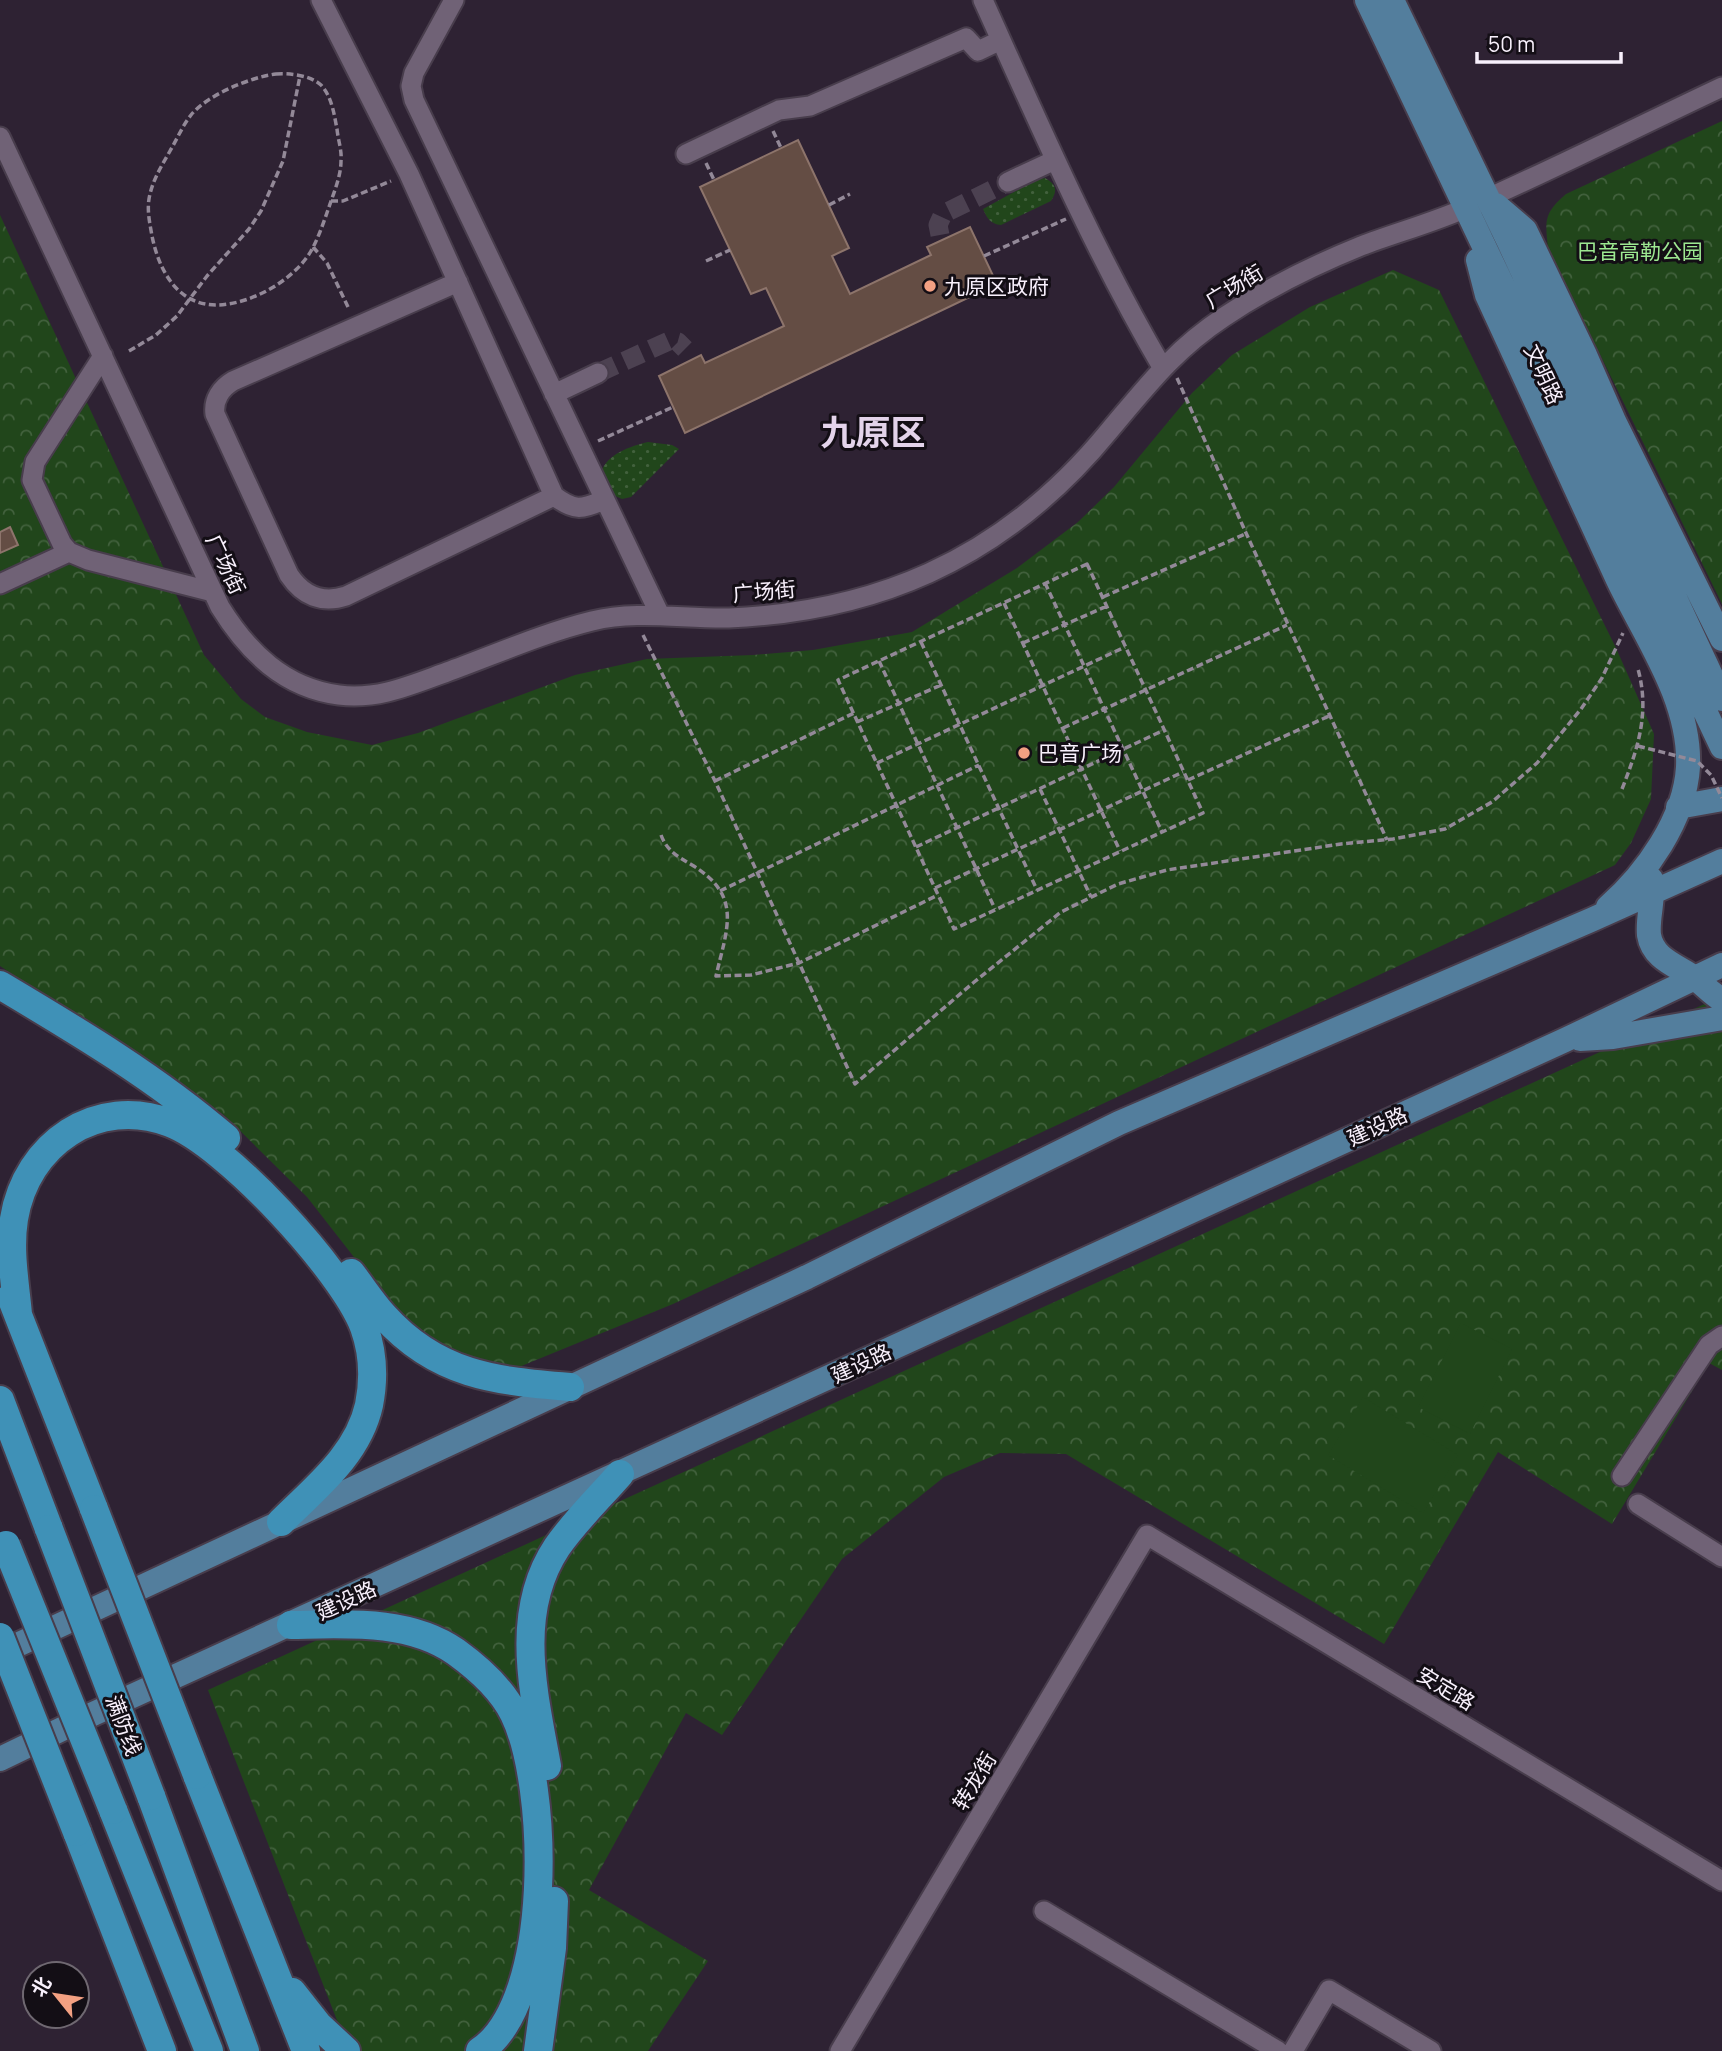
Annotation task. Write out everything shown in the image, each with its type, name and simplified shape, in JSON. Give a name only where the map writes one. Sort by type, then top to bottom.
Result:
[{"type":"highway","points":[[0,985],[128,1062],[226,1138],[308,1218],[383,1315],[405,1336],[430,1354],[449,1366],[486,1377],[570,1388]]},
{"type":"highway","points":[[18,1314],[13,1258],[15,1217],[28,1176],[43,1154],[61,1137],[100,1118],[128,1114],[169,1122],[213,1148],[291,1224],[325,1265],[360,1318],[371,1357],[372,1376],[368,1406],[357,1436],[337,1467],[281,1522]]},
{"type":"highway","points":[[0,1272],[306,2051]]},
{"type":"highway","name":"满防线","points":[[0,1400],[245,2051]]},
{"type":"highway","points":[[538,2051],[552,1948],[556,1881],[551,1790],[532,1673],[529,1640],[531,1618],[536,1591],[557,1548],[620,1474]]},
{"type":"highway","name":"满防线","points":[[3,1537],[209,2051]]},
{"type":"highway","points":[[292,1625],[369,1625],[426,1637],[444,1644],[480,1671],[513,1712],[525,1748],[534,1789],[538,1848],[535,1920],[527,1975],[520,1995],[502,2031],[480,2051]]},
{"type":"highway","points":[[0,1637],[158,2044]]},
{"type":"highway","points":[[277,1979],[295,1995],[332,2040],[346,2051]]},
{"type":"main road","name":"文明路","points":[[1367,0],[1476,203],[1722,699]]},
{"type":"main road","name":"文明路","points":[[1392,0],[1476,203]]},
{"type":"main road","points":[[1476,203],[1487,295],[1632,609],[1668,680],[1684,728],[1688,768],[1678,807],[1667,832],[1653,855],[1623,891],[1591,920]]},
{"type":"main road","points":[[1476,203],[1525,230],[1614,421],[1722,639]]},
{"type":"main road","name":"文明路","points":[[1515,284],[1722,747]]},
{"type":"main road","points":[[1678,807],[1722,798]]},
{"type":"main road","points":[[1653,855],[1650,869],[1653,892],[1649,927],[1652,946],[1660,957],[1695,978],[1722,1000]]},
{"type":"main road","points":[[0,1653],[807,1277],[1119,1123],[1591,920],[1722,860]]},
{"type":"main road","name":"建设路","points":[[0,1759],[1565,1040],[1722,965]]},
{"type":"main road","points":[[1565,1040],[1613,1037],[1722,1018]]},
{"type":"street","points":[[321,0],[409,174],[554,496],[582,509],[604,500]]},
{"type":"street","points":[[454,0],[414,73],[412,92],[660,615]]},
{"type":"street","points":[[983,0],[1055,160],[1123,300],[1166,364]]},
{"type":"street","points":[[695,155],[779,110],[810,106],[966,38],[978,51],[1001,40]]},
{"type":"street","name":"广场街","points":[[0,137],[213,592],[238,634],[270,667],[296,682],[317,691],[355,696],[390,692],[587,622],[627,616],[726,618],[821,609],[863,598],[930,572],[984,543],[1028,512],[1059,485],[1109,432],[1166,364],[1222,317],[1288,280],[1357,247],[1476,203],[1722,88]]},
{"type":"street","points":[[1008,182],[1055,160]]},
{"type":"street","points":[[458,282],[233,381],[223,389],[215,404],[215,414],[289,575],[301,590],[323,600],[346,596],[554,496]]},
{"type":"street","points":[[103,356],[35,462],[32,475],[62,544],[69,552],[88,561],[213,592]]},
{"type":"street","points":[[554,394],[598,373]]},
{"type":"street","points":[[0,584],[69,552]]},
{"type":"street","points":[[1622,1476],[1709,1345],[1722,1336]]},
{"type":"street","points":[[1638,1504],[1722,1557]]},
{"type":"street","name":"安定路","points":[[1147,1535],[1722,1881]]},
{"type":"street","name":"转龙街","points":[[840,2051],[1147,1535]]},
{"type":"street","points":[[1044,1911],[1278,2051]]},
{"type":"street","points":[[1293,2051],[1329,1990],[1431,2051]]},
{"type":"path","points":[[285,73],[300,76],[318,83],[328,95],[342,164],[313,247],[298,267],[254,296],[222,305],[190,300],[173,286],[155,251],[148,208],[159,171],[191,114],[202,105],[225,90],[257,77],[285,73]]},
{"type":"path","points":[[128,351],[164,329],[249,229],[271,192],[287,145],[300,76]]},
{"type":"path","points":[[769,124],[781,148]]},
{"type":"path","points":[[695,155],[714,180]]},
{"type":"path","points":[[331,201],[343,201],[409,174]]},
{"type":"path","points":[[829,205],[850,194]]},
{"type":"path","points":[[984,256],[1080,213]]},
{"type":"path","points":[[313,247],[327,263],[357,326]]},
{"type":"path","points":[[706,261],[730,250]]},
{"type":"path","points":[[1166,364],[1387,840]]},
{"type":"path","points":[[580,449],[673,407]]},
{"type":"path","points":[[1103,597],[1245,534]]},
{"type":"path","points":[[1087,564],[1103,597],[1203,813],[954,929],[838,680],[1087,564]]},
{"type":"path","points":[[1045,583],[1162,832]]},
{"type":"path","points":[[1004,602],[1120,851]]},
{"type":"path","points":[[1023,643],[1107,606]]},
{"type":"path","points":[[642,633],[715,781],[855,1084],[1061,912],[1118,884],[1167,870],[1341,844],[1387,840],[1445,829],[1492,802],[1537,762],[1581,709],[1602,678],[1632,609]]},
{"type":"path","points":[[1063,728],[1287,625]]},
{"type":"path","points":[[921,642],[1037,890]]},
{"type":"path","points":[[877,763],[1126,647]]},
{"type":"path","points":[[879,661],[995,909]]},
{"type":"path","points":[[1622,789],[1638,746],[1644,705],[1638,668]]},
{"type":"path","points":[[858,722],[941,685]]},
{"type":"path","points":[[715,781],[854,713]]},
{"type":"path","points":[[1188,780],[1330,716]]},
{"type":"path","points":[[916,847],[1164,730]]},
{"type":"path","points":[[1638,746],[1696,761],[1711,775],[1722,798]]},
{"type":"path","points":[[720,891],[979,765]]},
{"type":"path","points":[[935,888],[1184,772]]},
{"type":"path","points":[[1040,789],[1091,897]]},
{"type":"path","points":[[661,835],[669,850],[705,873],[720,891],[729,917],[716,976],[751,975],[799,963],[938,895]]},
{"type":"green space","name":"巴音高勒公园","points":[[1722,121],[1722,604],[1548,248],[1546,230],[1550,212],[1566,194]]},
{"type":"green space","points":[[1045,178],[1055,188],[1051,201],[1001,225],[988,218],[983,209],[1036,180]]},
{"type":"green space","points":[[0,215],[204,655],[241,699],[265,717],[307,732],[372,745],[418,733],[575,675],[647,659],[813,650],[912,632],[1017,568],[1078,522],[1114,487],[1192,393],[1232,355],[1310,307],[1393,270],[1439,290],[1616,648],[1654,734],[1651,799],[1631,843],[1615,865],[673,1304],[519,1367],[473,1364],[428,1339],[393,1307],[307,1197],[224,1115],[0,966]]},
{"type":"green space","points":[[648,442],[672,445],[679,449],[631,497],[622,499],[613,495],[601,473],[604,466],[620,452]]},
{"type":"green space","points":[[1722,996],[1722,1370],[1709,1363],[1612,1524],[1498,1452],[1384,1644],[1066,1454],[1000,1453],[944,1477],[842,1559],[722,1735],[686,1713],[589,1890],[708,1961],[648,2051],[349,2051],[208,1690]]},
{"type":"green space","points":[[1461,1323],[1512,1349],[1470,1434],[1418,1407]]},
{"type":"green space","points":[[1363,1397],[1458,1455],[1423,1513],[1328,1455]]},
{"type":"building","name":"九原区政府","points":[[798,140],[849,248],[832,256],[850,294],[931,255],[927,247],[970,227],[997,284],[685,433],[659,376],[701,355],[705,363],[784,326],[766,288],[751,294],[700,187]]},
{"type":"building","points":[[10,527],[18,545],[0,553],[0,532]]},
{"type":"tunnel","points":[[940,235],[938,225],[943,214],[1008,182]]},
{"type":"tunnel","points":[[598,373],[671,340],[678,342],[685,349]]},
{"type":"place","name":"九原区政府","points":[[930,286]]},
{"type":"place","name":"巴音广场","points":[[1024,753]]},
{"type":"district","name":"九原区","points":[[873,432]]}]
